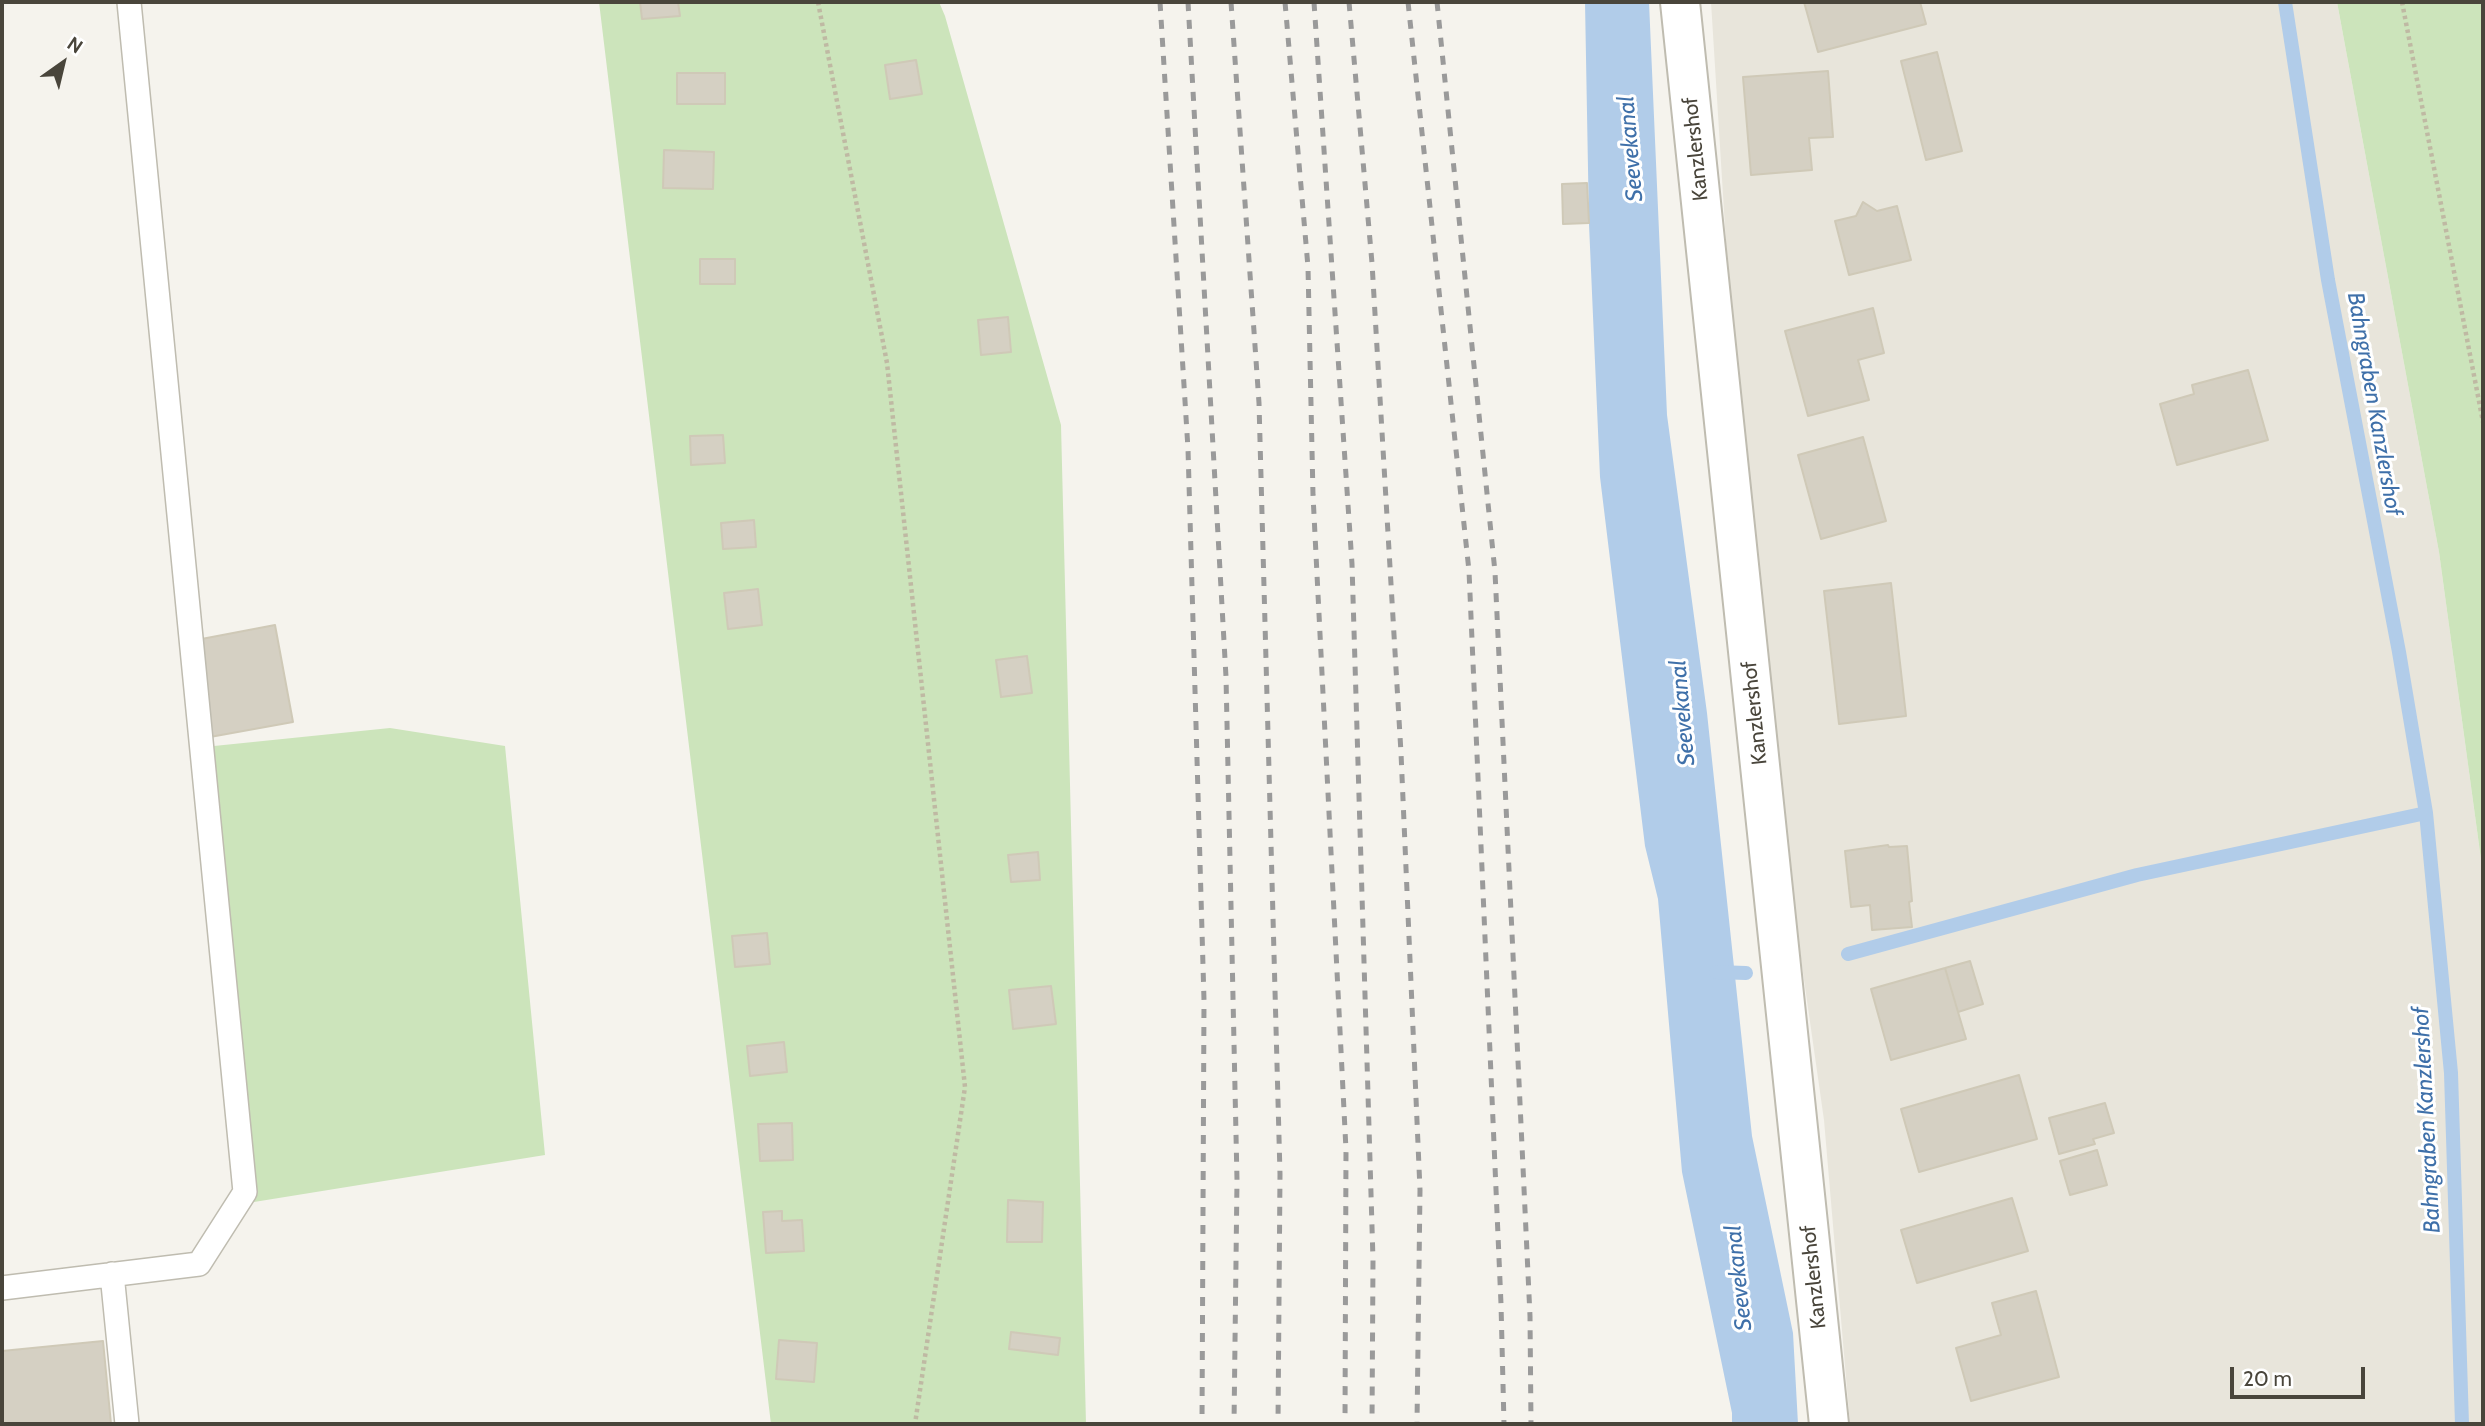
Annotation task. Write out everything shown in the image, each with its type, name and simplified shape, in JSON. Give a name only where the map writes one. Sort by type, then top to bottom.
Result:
[{"type":"street","name":"Kanzlershof","points":[[1680,2],[1829,1424]]},
{"type":"lane","points":[[2,1288],[199,1264],[245,1192],[129,2]]},
{"type":"lane","points":[[112,1274],[127,1424]]},
{"type":"path","points":[[818,2],[887,363],[965,1087],[915,1424]]},
{"type":"path","points":[[2402,2],[2483,422]]},
{"type":"shaded area","points":[[1711,2],[2337,2],[2439,552],[2483,874],[2483,1424],[1850,1424],[1824,1120],[1747,580]]},
{"type":"green space","points":[[599,2],[939,2],[945,16],[1061,425],[1086,1424],[771,1424]]},
{"type":"green space","points":[[2337,2],[2483,2],[2483,874],[2439,552]]},
{"type":"green space","points":[[390,728],[505,746],[545,1155],[254,1202],[214,746]]},
{"type":"water","name":"Seevekanal","points":[[1585,2],[1649,2],[1667,415],[1707,713],[1752,1136],[1793,1333],[1798,1424],[1732,1424],[1732,1413],[1682,1172],[1658,899],[1645,846],[1600,477],[1589,224]]},
{"type":"building","points":[[640,2],[678,2],[680,16],[642,19]]},
{"type":"building","points":[[1804,2],[1920,2],[1926,24],[1818,52]]},
{"type":"building","points":[[1937,52],[1962,151],[1926,160],[1901,61]]},
{"type":"building","points":[[916,60],[922,94],[890,99],[885,65]]},
{"type":"building","points":[[1828,71],[1833,137],[1809,138],[1812,170],[1751,175],[1743,77]]},
{"type":"building","points":[[677,73],[725,73],[725,104],[677,104]]},
{"type":"building","points":[[664,150],[714,152],[713,189],[663,188]]},
{"type":"building","points":[[1587,183],[1589,223],[1563,224],[1562,184]]},
{"type":"building","points":[[1863,202],[1877,211],[1897,206],[1911,260],[1849,275],[1835,221],[1856,216]]},
{"type":"building","points":[[700,259],[735,259],[735,284],[700,284]]},
{"type":"building","points":[[1873,308],[1884,353],[1858,360],[1869,400],[1808,416],[1785,331]]},
{"type":"building","points":[[1008,317],[1011,352],[981,355],[978,320]]},
{"type":"building","points":[[2248,370],[2268,440],[2177,465],[2160,404],[2194,394],[2192,385]]},
{"type":"building","points":[[723,435],[725,463],[691,465],[690,436]]},
{"type":"building","points":[[1863,437],[1886,521],[1821,539],[1798,455]]},
{"type":"building","points":[[754,520],[756,547],[723,549],[721,523]]},
{"type":"building","points":[[1891,583],[1906,716],[1839,724],[1824,591]]},
{"type":"building","points":[[758,589],[762,625],[728,629],[724,593]]},
{"type":"building","points":[[275,625],[293,722],[210,737],[191,641]]},
{"type":"building","points":[[1027,656],[1032,693],[1001,697],[996,660]]},
{"type":"building","points":[[1888,845],[1907,846],[1912,927],[1872,930],[1870,905],[1851,907],[1845,851]]},
{"type":"building","points":[[1038,852],[1040,880],[1011,882],[1008,855]]},
{"type":"building","points":[[767,933],[770,964],[735,967],[732,936]]},
{"type":"building","points":[[1970,961],[1983,1004],[1958,1012],[1945,968]]},
{"type":"building","points":[[1945,968],[1966,1039],[1891,1060],[1871,989]]},
{"type":"building","points":[[1051,986],[1056,1024],[1013,1029],[1009,990]]},
{"type":"building","points":[[784,1042],[787,1072],[750,1076],[747,1046]]},
{"type":"building","points":[[2019,1075],[2037,1139],[1919,1172],[1901,1109]]},
{"type":"building","points":[[2105,1103],[2114,1133],[2093,1139],[2095,1144],[2059,1154],[2049,1118]]},
{"type":"building","points":[[792,1123],[793,1160],[760,1161],[758,1124]]},
{"type":"building","points":[[2097,1150],[2107,1185],[2070,1195],[2060,1161]]},
{"type":"building","points":[[2012,1198],[2028,1251],[1917,1283],[1901,1230]]},
{"type":"building","points":[[1008,1200],[1043,1202],[1042,1242],[1007,1242]]},
{"type":"building","points":[[782,1211],[782,1221],[802,1220],[804,1251],[766,1253],[763,1212]]},
{"type":"building","points":[[2036,1291],[2059,1377],[1971,1401],[1956,1348],[2001,1335],[1992,1303]]},
{"type":"building","points":[[1011,1332],[1060,1338],[1058,1355],[1009,1349]]},
{"type":"building","points":[[779,1340],[817,1343],[814,1382],[776,1379]]},
{"type":"building","points":[[103,1341],[111,1424],[2,1424],[2,1351]]},
{"type":"waterway","name":"Bahngraben Kanzlershof","points":[[2285,2],[2328,280],[2399,652],[2426,813]]},
{"type":"waterway","name":"Bahngraben Kanzlershof","points":[[1848,954],[2137,875],[2426,813],[2451,1073],[2462,1424]]},
{"type":"waterway","name":"Bahngraben Kanzlershof","points":[[1716,972],[1746,973]]},
{"type":"railway","points":[[1160,2],[1188,449],[1204,1000],[1202,1424]]},
{"type":"railway","points":[[1188,2],[1226,677],[1237,1180],[1234,1424]]},
{"type":"railway","points":[[1231,2],[1259,403],[1280,1174],[1278,1424]]},
{"type":"railway","points":[[1285,2],[1308,267],[1313,495],[1346,1150],[1345,1424]]},
{"type":"railway","points":[[1314,2],[1352,564],[1373,1260],[1372,1424]]},
{"type":"railway","points":[[1349,2],[1372,263],[1401,753],[1420,1190],[1417,1424]]},
{"type":"railway","points":[[1408,2],[1469,571],[1504,1424]]},
{"type":"railway","points":[[1437,2],[1495,572],[1530,1316],[1531,1424]]}]
